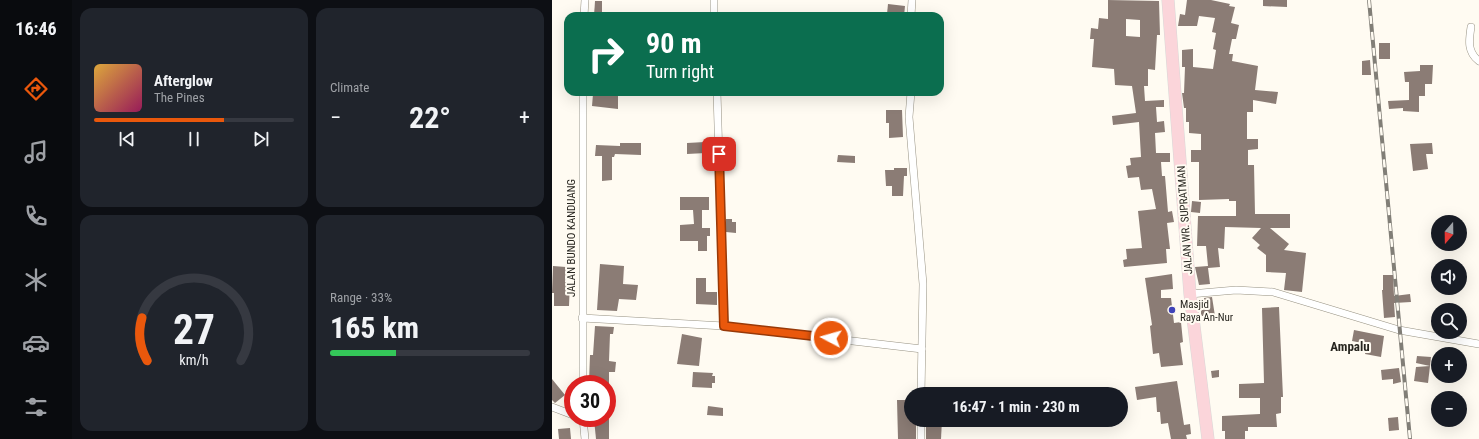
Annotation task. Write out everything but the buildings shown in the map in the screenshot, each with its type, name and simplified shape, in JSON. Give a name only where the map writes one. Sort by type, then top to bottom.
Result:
[{"type":"main road","name":"JALAN WR. SUPRATMAN","points":[[1168,0],[1190,294],[1208,439]]},
{"type":"street","points":[[584,12],[585,0]]},
{"type":"street","points":[[714,0],[714,12]]},
{"type":"street","points":[[911,12],[912,0]]},
{"type":"street","points":[[1471,27],[1469,47],[1472,54],[1479,61]]},
{"type":"street","name":"JALAN BUNDO KANDUANG","points":[[583,96],[583,375]]},
{"type":"street","points":[[717,96],[724,326]]},
{"type":"street","points":[[911,96],[909,117],[923,284],[921,387]]},
{"type":"street","points":[[1190,294],[1236,290],[1273,292],[1399,330],[1479,344]]},
{"type":"street","points":[[582,318],[724,326],[922,349]]},
{"type":"street","points":[[552,407],[564,412]]},
{"type":"street","points":[[584,427],[585,439]]},
{"type":"street","points":[[921,427],[921,439]]},
{"type":"railway","points":[[1369,0],[1410,439]]},
{"type":"place","name":"Masjid Raya An-Nur","points":[[1172,310]]},
{"type":"district","name":"Ampalu","points":[[1350,346]]},
{"type":"route","points":[[719,154],[724,326],[831,338]]}]
